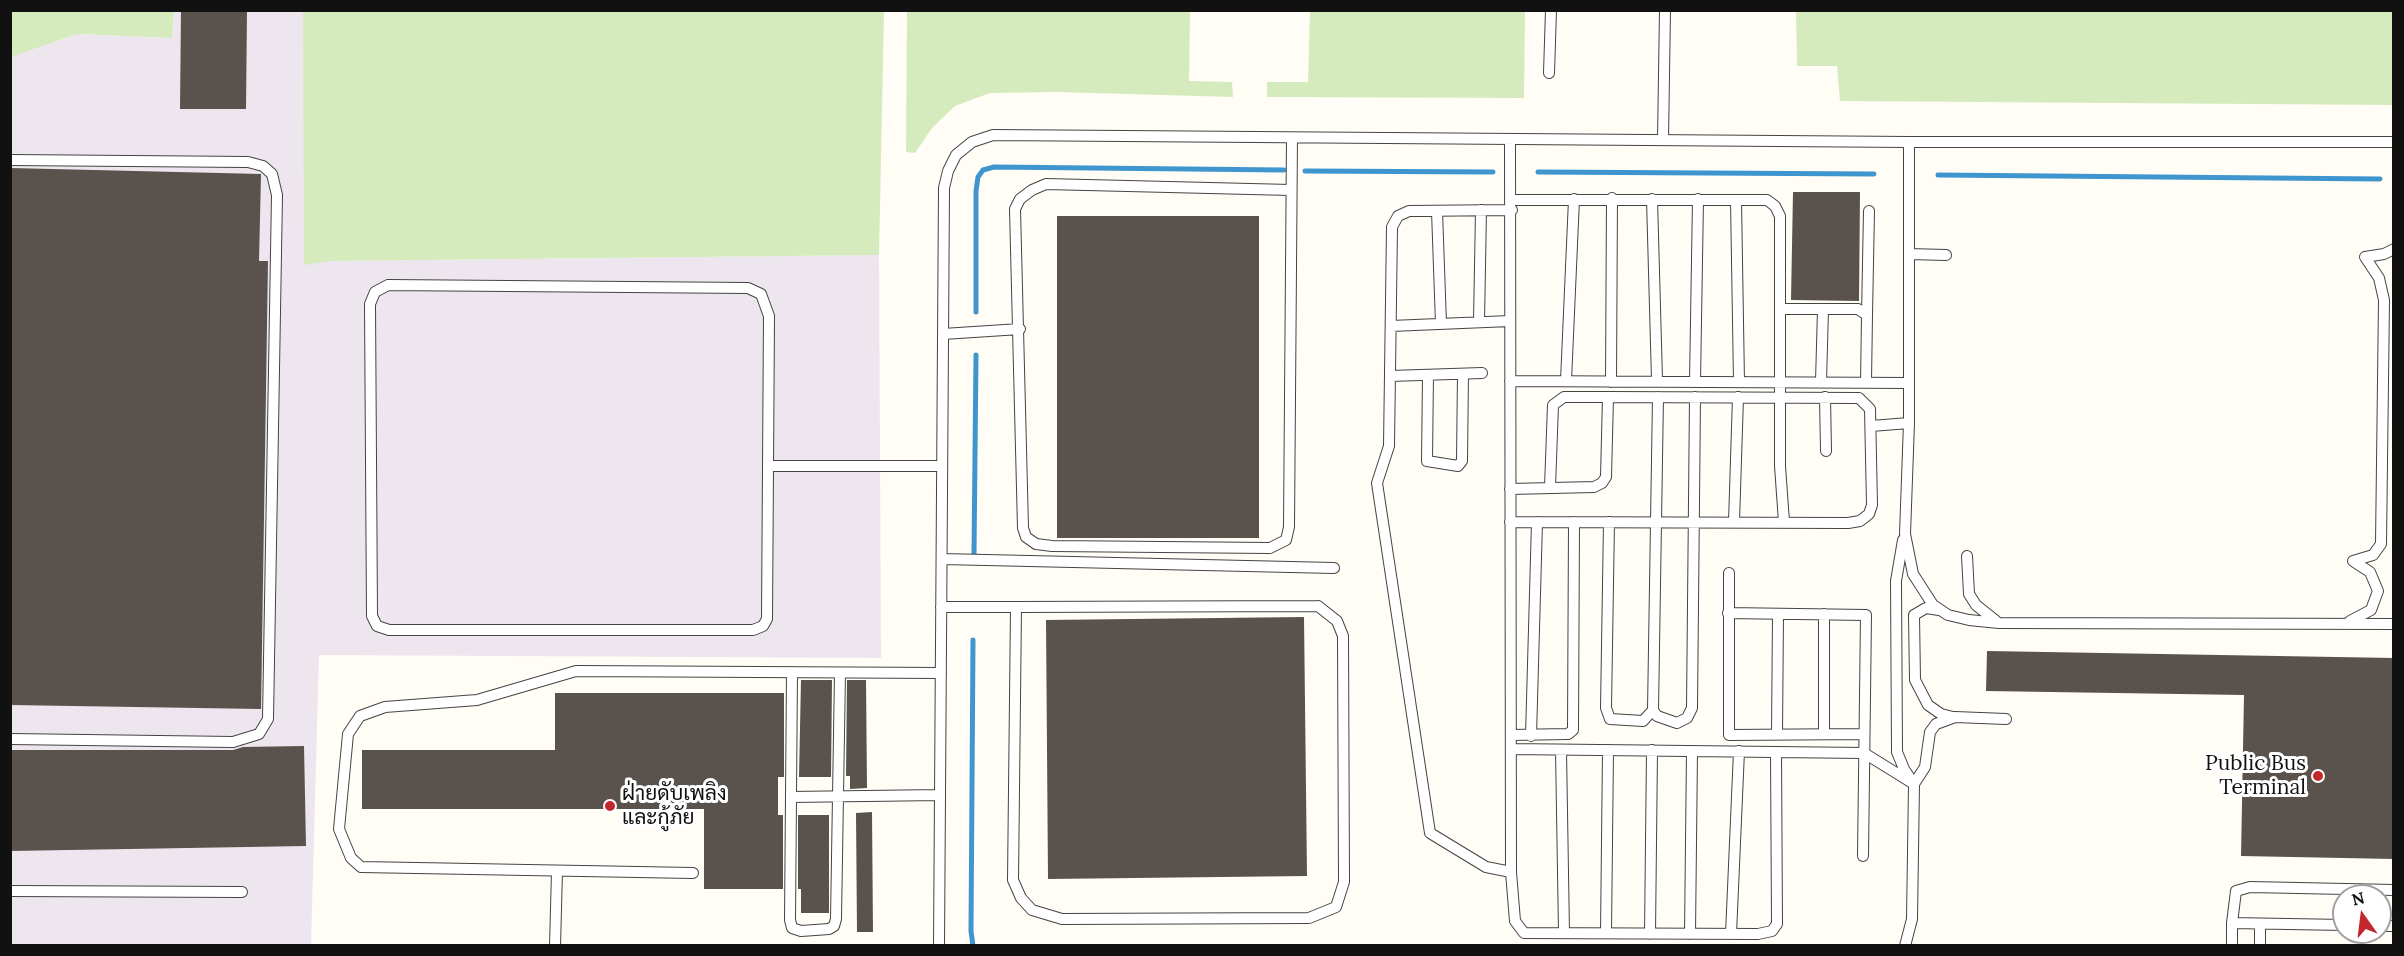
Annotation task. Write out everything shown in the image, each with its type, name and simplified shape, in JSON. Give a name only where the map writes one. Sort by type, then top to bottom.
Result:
[{"type":"lane","points":[[1549,73],[1551,10]]},
{"type":"lane","points":[[1663,140],[1665,10]]},
{"type":"lane","points":[[939,945],[944,188],[948,171],[956,155],[972,142],[993,135],[1909,142],[2394,142]]},
{"type":"lane","points":[[1291,190],[1046,184],[1020,199],[1016,209],[1023,528],[1026,537],[1036,544],[1052,546],[1269,548],[1280,545],[1286,540],[1289,527],[1292,138]]},
{"type":"lane","points":[[1510,139],[1512,205],[1510,321],[1511,872],[1515,921],[1524,933],[1758,934],[1772,930],[1777,924],[1776,752]]},
{"type":"lane","points":[[1909,142],[1909,423],[1905,534],[1896,581],[1897,752],[1914,784]]},
{"type":"lane","points":[[10,160],[248,162],[263,166],[272,174],[277,195],[268,719],[259,734],[233,742],[10,739]]},
{"type":"lane","points":[[1611,382],[1612,198]]},
{"type":"lane","points":[[1566,381],[1574,199]]},
{"type":"lane","points":[[1511,872],[1486,867],[1430,833],[1377,483],[1389,446],[1392,227],[1398,216],[1409,211],[1481,210],[1574,199],[1767,200],[1775,206],[1780,216],[1780,466],[1784,522]]},
{"type":"lane","points":[[1653,199],[1657,380]]},
{"type":"lane","points":[[1695,382],[1698,199]]},
{"type":"lane","points":[[1736,200],[1739,382]]},
{"type":"lane","points":[[1479,322],[1481,210]]},
{"type":"lane","points":[[1437,211],[1441,324]]},
{"type":"lane","points":[[1866,382],[1869,211]]},
{"type":"lane","points":[[2344,624],[2365,614],[2376,602],[2376,582],[2362,565],[2353,561],[2373,555],[2381,544],[2384,300],[2379,278],[2365,257],[2384,254],[2394,249]]},
{"type":"lane","points":[[1909,254],[1946,255]]},
{"type":"lane","points":[[388,285],[748,288],[761,294],[769,316],[768,465],[767,619],[763,626],[753,630],[388,630],[377,626],[372,616],[370,304],[375,292],[388,285]]},
{"type":"lane","points":[[1781,309],[1858,309],[1867,315]]},
{"type":"lane","points":[[1821,382],[1823,309]]},
{"type":"lane","points":[[1390,326],[1510,321]]},
{"type":"lane","points":[[943,334],[1020,329]]},
{"type":"lane","points":[[1390,376],[1482,373]]},
{"type":"lane","points":[[1428,375],[1427,461],[1458,466],[1462,461],[1463,374]]},
{"type":"lane","points":[[1510,381],[1909,382]]},
{"type":"lane","points":[[1510,522],[1848,523],[1860,521],[1869,514],[1872,506],[1870,409],[1859,398],[1564,397],[1553,405],[1550,487]]},
{"type":"lane","points":[[1510,489],[1594,487],[1606,477],[1608,397]]},
{"type":"lane","points":[[1658,397],[1653,710],[1657,716],[1677,723],[1687,718],[1692,708],[1695,398]]},
{"type":"lane","points":[[1734,522],[1737,397]]},
{"type":"lane","points":[[1825,397],[1826,451]]},
{"type":"lane","points":[[1872,426],[1909,423]]},
{"type":"lane","points":[[768,465],[942,466]]},
{"type":"lane","points":[[1531,736],[1537,522]]},
{"type":"lane","points":[[1511,735],[1568,734],[1573,730],[1574,522]]},
{"type":"lane","points":[[1609,522],[1606,708],[1610,719],[1618,721],[1643,721],[1653,710]]},
{"type":"lane","points":[[1905,534],[1913,574],[1922,591],[1933,605],[1942,611]]},
{"type":"lane","points":[[1967,556],[1970,594],[1984,613],[1999,623]]},
{"type":"lane","points":[[942,559],[1334,567]]},
{"type":"lane","points":[[1729,573],[1729,735],[1864,734]]},
{"type":"lane","points":[[941,607],[1318,606],[1337,621],[1343,636],[1344,882],[1336,907],[1309,918],[1062,919],[1032,910],[1021,898],[1013,880],[1016,607]]},
{"type":"lane","points":[[2007,719],[1955,717],[1941,714],[1928,705],[1915,680],[1914,615],[1926,608],[1969,620],[1999,623],[2394,624]]},
{"type":"lane","points":[[1728,613],[1866,615],[1863,856]]},
{"type":"lane","points":[[1777,734],[1778,614]]},
{"type":"lane","points":[[1824,614],[1824,734]]},
{"type":"lane","points":[[693,873],[361,867],[351,858],[339,829],[348,734],[360,716],[385,707],[477,700],[576,671],[941,674]]},
{"type":"lane","points":[[792,672],[790,920],[792,928],[801,931],[834,926],[840,673]]},
{"type":"lane","points":[[1905,945],[1912,919],[1914,784],[1925,767],[1932,728],[1940,721],[1955,717]]},
{"type":"lane","points":[[1511,749],[1864,753],[1914,784]]},
{"type":"lane","points":[[1561,750],[1564,933]]},
{"type":"lane","points":[[1606,933],[1608,750]]},
{"type":"lane","points":[[1650,934],[1652,750]]},
{"type":"lane","points":[[1690,934],[1692,751]]},
{"type":"lane","points":[[1731,934],[1739,752]]},
{"type":"lane","points":[[791,797],[940,795]]},
{"type":"lane","points":[[555,945],[557,871]]},
{"type":"lane","points":[[2232,945],[2236,891],[2242,888],[2332,891]]},
{"type":"lane","points":[[10,891],[242,892]]},
{"type":"lane","points":[[2232,923],[2332,925]]},
{"type":"lane","points":[[2260,924],[2260,945]]},
{"type":"shaded area","points":[[174,11],[331,11],[330,261],[879,255],[881,658],[319,655],[311,945],[11,945],[10,57],[77,34],[172,38]]},
{"type":"green space","points":[[10,11],[174,11],[172,38],[77,34],[11,57]]},
{"type":"green space","points":[[303,11],[884,11],[879,255],[330,261],[304,265]]},
{"type":"green space","points":[[907,11],[1190,11],[1189,81],[1232,82],[1233,97],[1056,92],[990,93],[955,106],[932,128],[915,153],[906,152]]},
{"type":"green space","points":[[1310,11],[1525,11],[1524,98],[1267,97],[1267,82],[1308,82]]},
{"type":"green space","points":[[1796,11],[2393,11],[2393,105],[1840,101],[1837,66],[1797,66]]},
{"type":"building","points":[[181,10],[247,10],[246,109],[180,109]]},
{"type":"building","points":[[10,168],[261,174],[259,261],[268,261],[261,709],[10,705]]},
{"type":"building","points":[[1793,192],[1860,192],[1859,301],[1791,300]]},
{"type":"building","points":[[1057,216],[1259,216],[1259,538],[1057,538]]},
{"type":"building","points":[[1304,617],[1307,876],[1048,879],[1046,620]]},
{"type":"building","name":"Public Bus Terminal","points":[[1987,651],[2394,658],[2394,859],[2241,856],[2244,695],[1986,691]]},
{"type":"building","points":[[801,680],[832,680],[831,777],[799,777]]},
{"type":"building","points":[[847,680],[866,680],[867,788],[850,789],[850,776],[846,776]]},
{"type":"building","points":[[555,693],[784,693],[784,777],[778,777],[778,815],[783,815],[783,889],[704,889],[704,809],[362,809],[362,750],[555,750]]},
{"type":"building","points":[[304,746],[306,846],[10,851],[10,750],[233,750],[243,747]]},
{"type":"building","points":[[872,812],[873,932],[857,932],[856,813]]},
{"type":"building","points":[[798,815],[829,815],[829,913],[801,913],[801,889],[798,889]]},
{"type":"waterway","points":[[976,312],[976,191],[978,177],[983,170],[994,167],[1284,170]]},
{"type":"waterway","points":[[1305,171],[1493,172]]},
{"type":"waterway","points":[[1538,172],[1874,174]]},
{"type":"waterway","points":[[1938,175],[2380,179]]},
{"type":"waterway","points":[[974,554],[976,355]]},
{"type":"waterway","points":[[973,640],[971,931],[973,946]]},
{"type":"place","name":"Public Bus Terminal","points":[[2318,776]]},
{"type":"place","name":"ฝ่ายดับเพลิง และกู้ภัย","points":[[610,806]]}]
